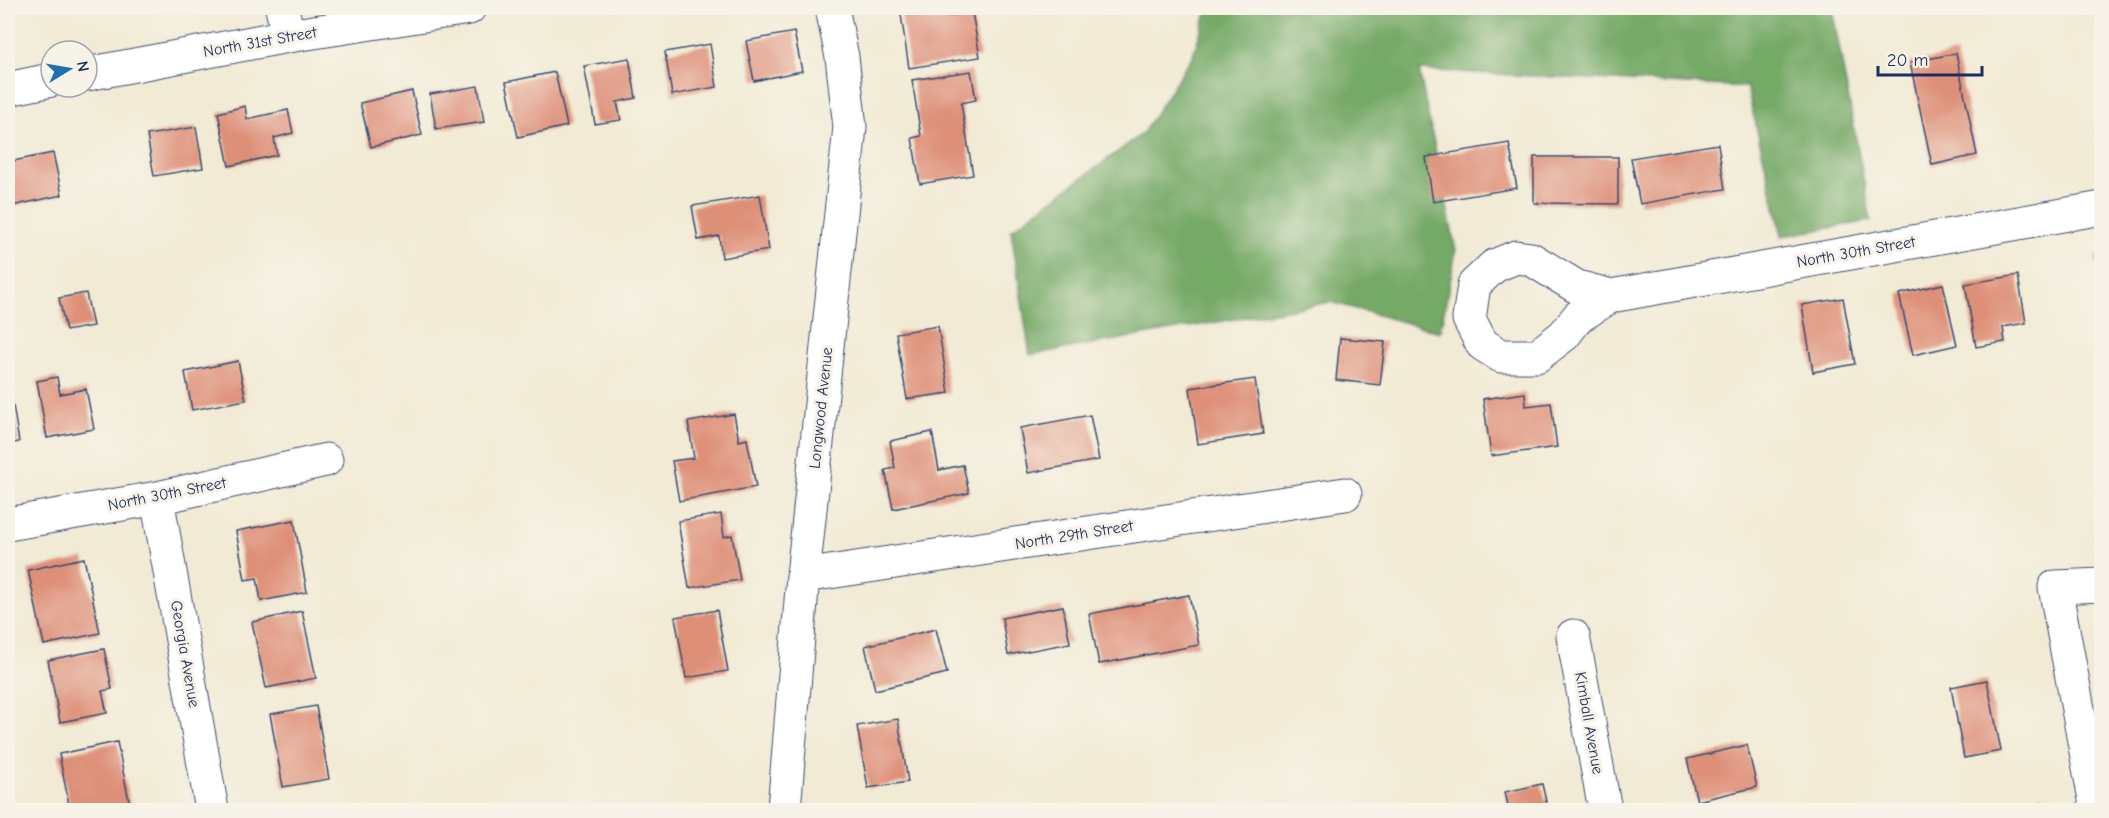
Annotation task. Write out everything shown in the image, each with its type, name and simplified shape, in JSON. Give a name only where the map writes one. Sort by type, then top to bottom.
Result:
[{"type":"street","name":"North 31st Street","points":[[99,71],[285,22],[469,8]]},
{"type":"street","name":"Longwood Avenue","points":[[784,810],[803,576],[850,127],[842,57],[832,8]]},
{"type":"street","points":[[8,89],[39,83]]},
{"type":"street","name":"North 30th Street","points":[[1611,296],[2102,208]]},
{"type":"street","name":"North 30th Street","points":[[8,524],[157,498],[326,460]]},
{"type":"street","name":"North 29th Street","points":[[803,576],[1345,494]]},
{"type":"street","name":"Georgia Avenue","points":[[157,498],[212,810]]},
{"type":"street","points":[[2097,810],[2055,587],[2102,585]]},
{"type":"street","name":"Kimball Avenue","points":[[1573,636],[1605,810]]},
{"type":"green space","points":[[1208,8],[1832,8],[1871,221],[1782,236],[1747,87],[1419,70],[1456,251],[1440,332],[1331,302],[1030,355],[1011,230],[1143,133],[1193,55]]},
{"type":"building","points":[[900,8],[948,8],[949,16],[972,12],[980,57],[909,68]]},
{"type":"building","points":[[794,32],[802,71],[754,81],[746,41]]},
{"type":"building","points":[[710,44],[717,87],[672,95],[665,52]]},
{"type":"building","points":[[1956,53],[1977,155],[1932,165],[1910,63]]},
{"type":"building","points":[[629,58],[636,98],[617,102],[621,120],[595,124],[584,66]]},
{"type":"building","points":[[971,71],[976,100],[961,103],[973,175],[920,184],[912,138],[921,136],[912,80]]},
{"type":"building","points":[[555,72],[567,126],[518,137],[506,82]]},
{"type":"building","points":[[478,86],[484,122],[436,129],[430,94]]},
{"type":"building","points":[[412,91],[422,135],[371,147],[360,103]]},
{"type":"building","points":[[245,106],[247,119],[288,110],[293,133],[274,138],[277,155],[229,166],[218,113]]},
{"type":"building","points":[[196,127],[203,168],[154,176],[147,135]]},
{"type":"building","points":[[1509,143],[1517,188],[1433,202],[1426,157]]},
{"type":"building","points":[[1718,144],[1725,189],[1640,204],[1631,158]]},
{"type":"building","points":[[53,153],[62,195],[12,206],[8,186],[8,162]]},
{"type":"building","points":[[1534,157],[1618,157],[1618,204],[1534,203]]},
{"type":"building","points":[[760,195],[769,250],[722,258],[719,236],[698,240],[692,206]]},
{"type":"building","points":[[2102,255],[2102,280],[2101,280],[2095,256]]},
{"type":"building","points":[[2018,275],[2026,323],[2003,327],[2005,342],[1976,347],[1965,284]]},
{"type":"building","points":[[1943,284],[1957,345],[1913,355],[1899,294]]},
{"type":"building","points":[[86,293],[93,326],[66,331],[59,298]]},
{"type":"building","points":[[1843,298],[1855,364],[1813,372],[1802,305]]},
{"type":"building","points":[[938,326],[949,393],[907,399],[896,333]]},
{"type":"building","points":[[1340,338],[1385,342],[1380,385],[1336,380]]},
{"type":"building","points":[[238,361],[246,400],[192,410],[185,372]]},
{"type":"building","points":[[57,377],[60,394],[86,389],[94,429],[47,438],[37,381]]},
{"type":"building","points":[[1255,379],[1263,434],[1198,444],[1190,388]]},
{"type":"building","points":[[1525,393],[1526,406],[1551,403],[1557,447],[1491,456],[1483,399]]},
{"type":"building","points":[[12,399],[19,442],[8,444],[8,400]]},
{"type":"building","points":[[734,414],[739,441],[747,439],[756,487],[679,501],[672,461],[694,458],[688,422]]},
{"type":"building","points":[[1090,415],[1099,460],[1028,473],[1020,428]]},
{"type":"building","points":[[932,432],[939,470],[963,465],[969,493],[893,509],[885,470],[895,468],[890,441]]},
{"type":"building","points":[[721,514],[724,537],[732,535],[740,580],[689,588],[678,521]]},
{"type":"building","points":[[294,520],[307,592],[261,601],[257,578],[245,580],[236,531]]},
{"type":"building","points":[[84,558],[100,633],[44,645],[28,570]]},
{"type":"building","points":[[1189,595],[1199,645],[1099,664],[1089,614]]},
{"type":"building","points":[[1063,606],[1070,643],[1008,655],[1002,618]]},
{"type":"building","points":[[717,610],[728,671],[686,678],[675,617]]},
{"type":"building","points":[[302,611],[316,678],[266,688],[252,622]]},
{"type":"building","points":[[936,629],[947,673],[875,690],[865,646]]},
{"type":"building","points":[[104,649],[112,689],[102,691],[107,713],[60,722],[48,660]]},
{"type":"building","points":[[1987,680],[2001,751],[1964,758],[1951,687]]},
{"type":"building","points":[[316,706],[329,779],[283,787],[270,714]]},
{"type":"building","points":[[898,719],[908,782],[868,788],[857,726]]},
{"type":"building","points":[[117,742],[131,810],[70,810],[59,754]]},
{"type":"building","points":[[1747,745],[1757,787],[1697,801],[1687,759]]},
{"type":"building","points":[[1542,784],[1548,810],[1509,810],[1505,792]]},
{"type":"building","points":[[2042,803],[2043,810],[2012,810]]}]
